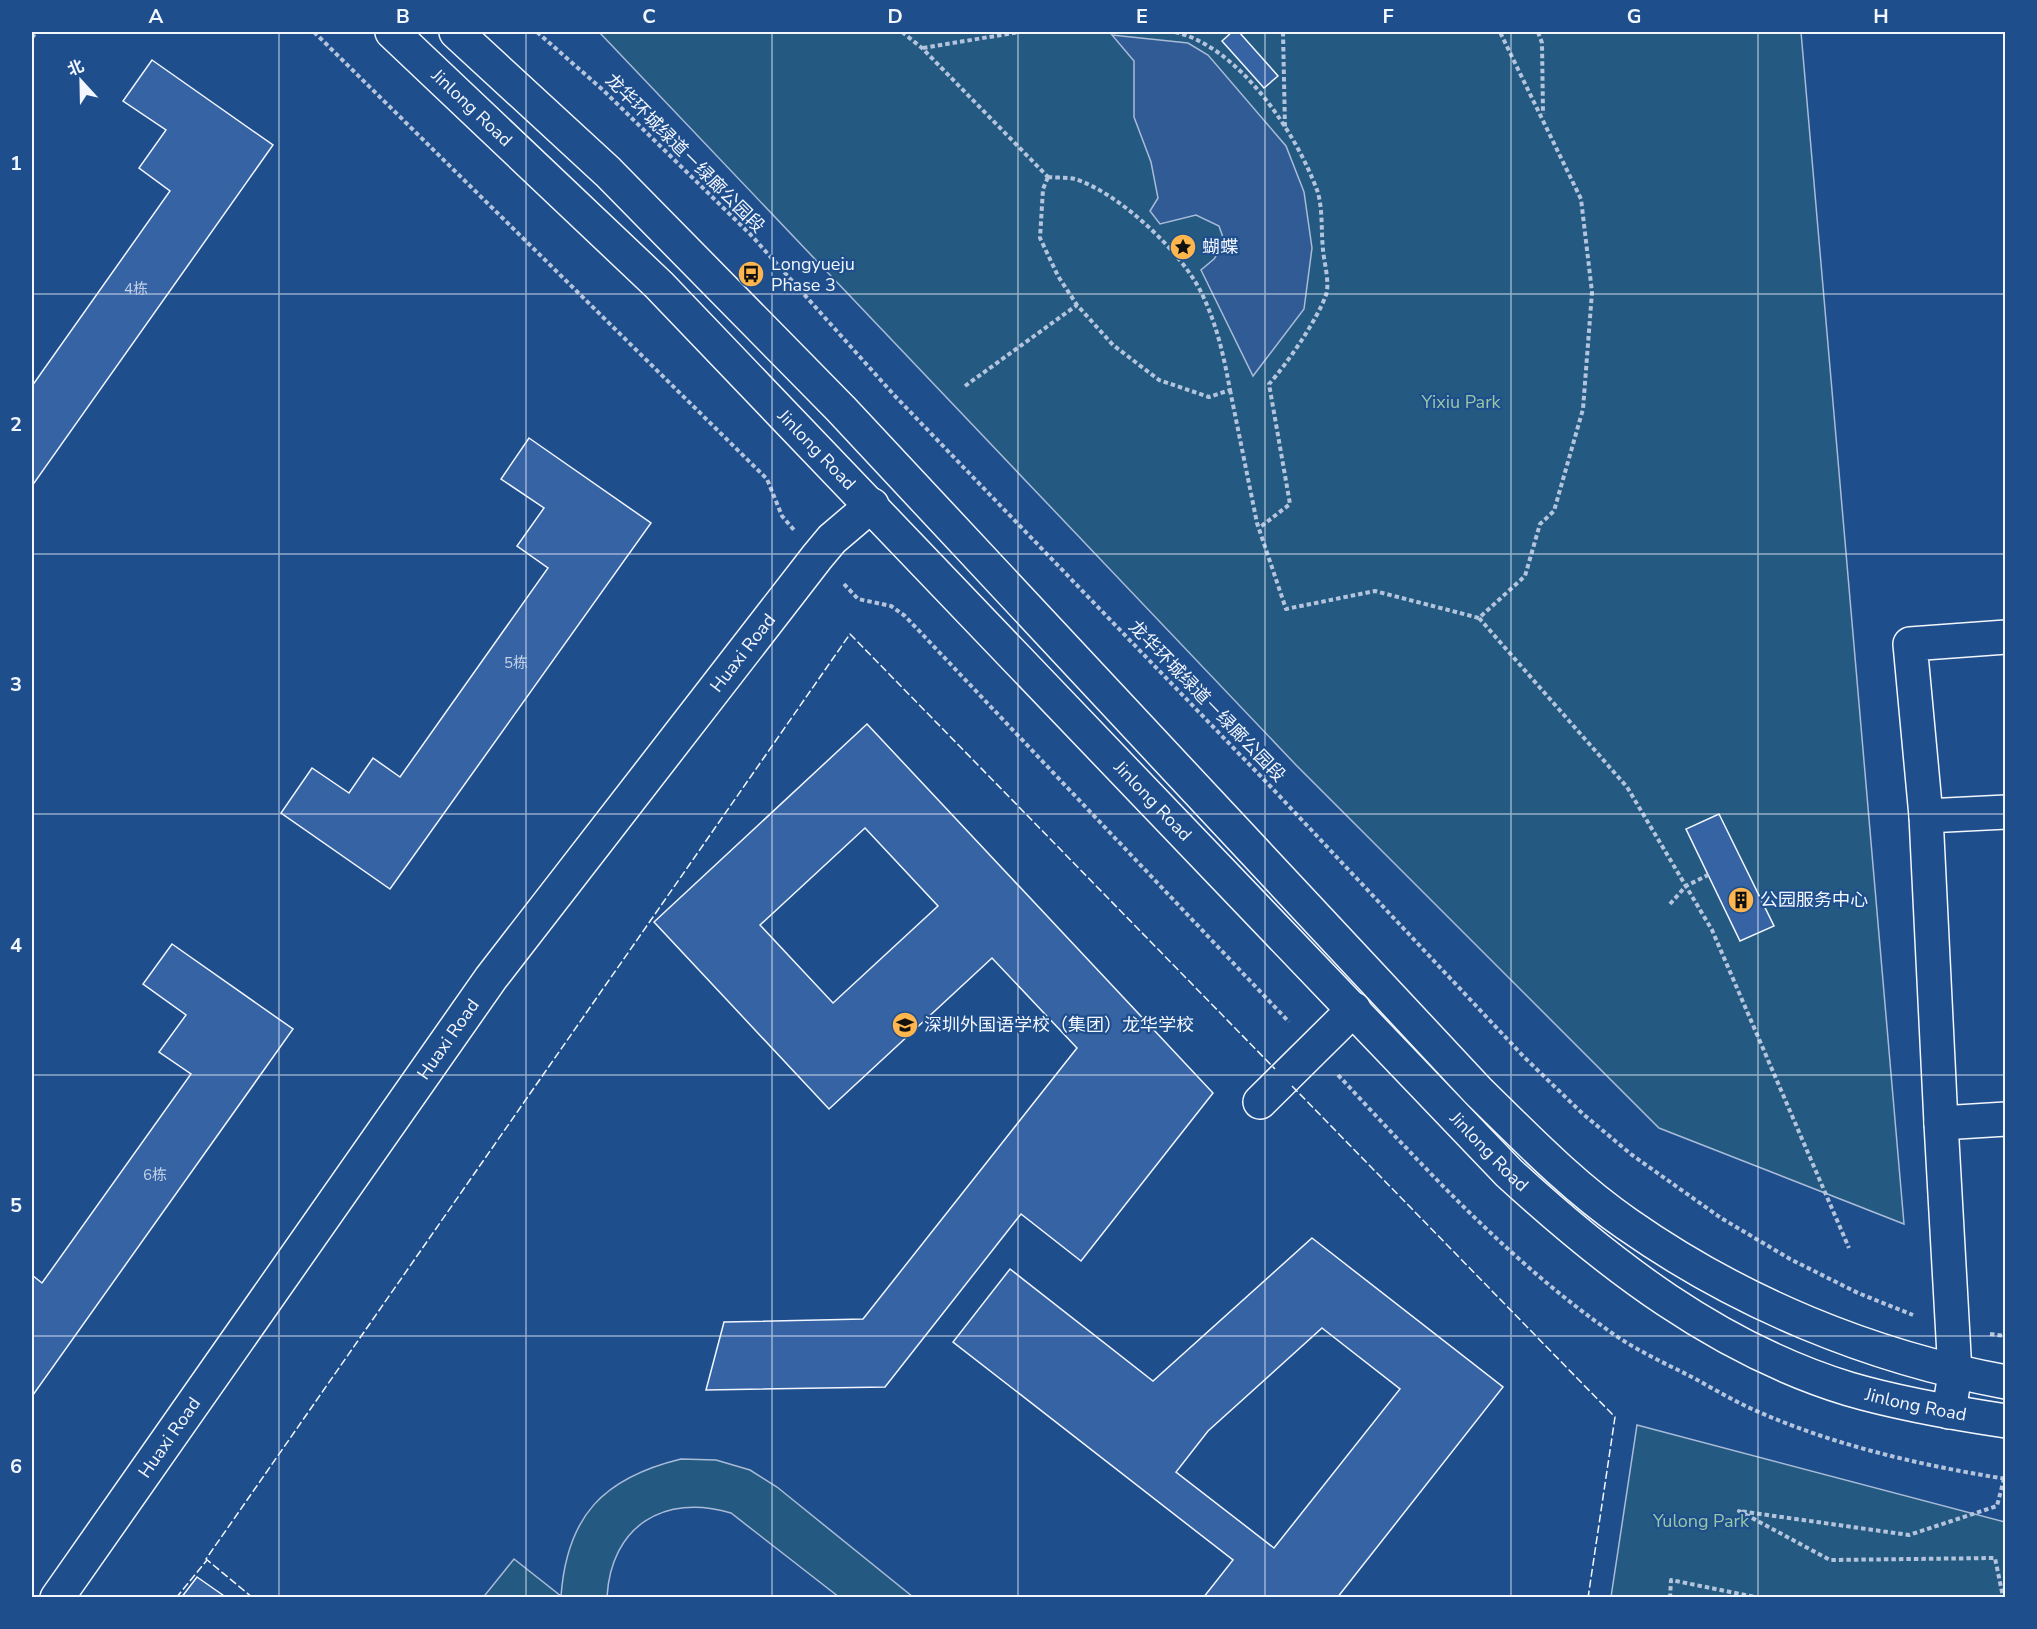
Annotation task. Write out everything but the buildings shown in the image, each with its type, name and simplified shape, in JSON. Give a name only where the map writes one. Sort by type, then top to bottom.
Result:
[{"type":"main road","name":"Jinlong Road","points":[[392,32],[651,277],[872,505],[1509,1173],[1564,1223],[1632,1277],[1693,1318],[1830,1382],[1949,1412],[2006,1420]]},
{"type":"main road","name":"Jinlong Road","points":[[456,32],[608,172],[841,409],[1478,1091],[1545,1157],[1625,1223],[1713,1279],[1804,1323],[1894,1356],[1955,1373],[2006,1382]]},
{"type":"main road","name":"Huaxi Road","points":[[57,1598],[491,978],[817,557],[832,540],[872,505]]},
{"type":"main road","points":[[1949,1412],[1955,1373],[1926,816],[1910,644],[2006,637]]},
{"type":"main road","points":[[1926,816],[2006,812]]},
{"type":"main road","points":[[1260,1102],[1354,1010]]},
{"type":"main road","points":[[1941,1123],[2006,1119]]},
{"type":"path","points":[[32,38],[36,32]]},
{"type":"path","points":[[314,32],[767,479],[782,516],[797,533]]},
{"type":"path","name":"龙华环城绿道－绿廊公园段","points":[[537,32],[603,90],[751,235],[894,395],[1263,778],[1524,1057],[1583,1114],[1632,1155],[1740,1230],[1790,1259],[1858,1293],[1913,1315]]},
{"type":"path","points":[[902,32],[922,48],[1048,177],[1075,179],[1128,208],[1164,241],[1201,292],[1220,339],[1258,528],[1286,609],[1375,591],[1479,618],[1627,787],[1712,930],[1849,1248]]},
{"type":"path","points":[[922,48],[1019,32]]},
{"type":"path","points":[[1175,32],[1202,40],[1225,56],[1266,100],[1296,144],[1318,193],[1327,293],[1285,365],[1269,384],[1290,504],[1258,528]]},
{"type":"path","points":[[1283,32],[1286,129]]},
{"type":"path","points":[[1479,618],[1525,576],[1540,524],[1554,511],[1583,410],[1592,292],[1581,199],[1500,32]]},
{"type":"path","points":[[1538,32],[1542,43],[1542,116]]},
{"type":"path","points":[[1048,177],[1043,189],[1040,238],[1058,276],[1077,304],[1113,345],[1159,380],[1209,398],[1230,390]]},
{"type":"path","points":[[965,386],[1077,304]]},
{"type":"path","points":[[844,584],[858,599],[891,606],[905,616],[1292,1025]]},
{"type":"path","points":[[1670,904],[1686,886],[1708,875]]},
{"type":"path","points":[[1986,1333],[2006,1336]]},
{"type":"path","points":[[1992,1598],[2003,1597],[1995,1558],[1830,1560],[1739,1511],[1909,1535],[1997,1506],[2004,1479]]},
{"type":"path","points":[[1670,1598],[1671,1580],[1760,1598]]},
{"type":"green space","name":"Yixiu Park","points":[[599,32],[1801,32],[1904,1224],[1659,1128],[1296,765]]},
{"type":"green space","name":"Yulong Park","points":[[1637,1425],[2005,1522],[2005,1597],[1611,1597]]},
{"type":"green space","points":[[681,1459],[716,1460],[750,1470],[777,1487],[913,1597],[839,1597],[731,1513],[707,1508],[684,1508],[663,1512],[645,1521],[630,1534],[619,1551],[611,1572],[607,1597],[489,1598],[485,1595],[514,1559],[561,1596],[571,1544],[581,1523],[594,1505],[610,1490],[630,1477]]},
{"type":"shaded area","points":[[1112,35],[1188,43],[1208,55],[1286,146],[1304,192],[1312,248],[1304,309],[1253,376],[1201,270],[1214,259],[1225,243],[1219,226],[1196,215],[1160,224],[1150,211],[1158,198],[1151,162],[1134,117],[1134,61]]},
{"type":"fence","points":[[253,1598],[206,1559],[850,634],[1275,1069]]},
{"type":"fence","points":[[1292,1086],[1615,1417],[1588,1598]]},
{"type":"fence","points":[[176,1598],[207,1560]]},
{"type":"place","name":"蝴蝶","points":[[1183,247]]},
{"type":"place","name":"Longyueju Phase 3","points":[[751,274]]},
{"type":"place","name":"公园服务中心","points":[[1741,900]]},
{"type":"place","name":"深圳外国语学校（集团）龙华学校","points":[[905,1025]]}]
